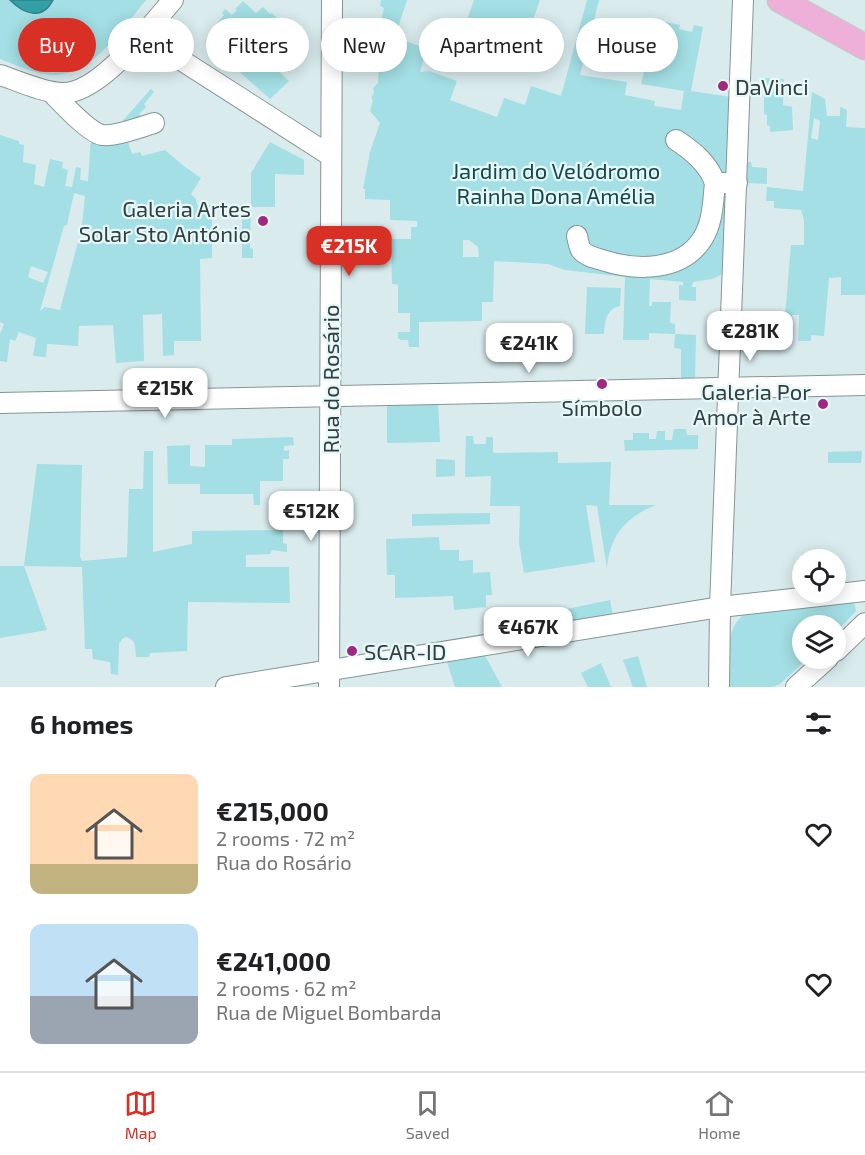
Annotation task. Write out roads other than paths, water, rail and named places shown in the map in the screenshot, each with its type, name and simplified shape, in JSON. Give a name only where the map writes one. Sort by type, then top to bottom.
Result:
[{"type":"main road","points":[[780,0],[865,47]]},
{"type":"street","points":[[157,18],[173,0]]},
{"type":"street","name":"Rua do Rosário","points":[[329,679],[332,0]]},
{"type":"street","points":[[719,687],[743,0]]},
{"type":"street","points":[[194,68],[330,156]]},
{"type":"street","points":[[0,75],[51,92],[64,93],[79,90],[96,82],[108,70]]},
{"type":"street","points":[[51,92],[67,110],[101,135],[111,135],[154,123]]},
{"type":"street","points":[[577,236],[582,250],[592,257],[617,265],[661,266],[677,261],[690,252],[703,238],[710,223],[715,183],[704,163],[676,140]]},
{"type":"street","points":[[715,183],[737,183]]},
{"type":"street","points":[[0,403],[865,385]]},
{"type":"street","points":[[226,687],[329,679],[720,607],[865,591]]},
{"type":"street","points":[[846,641],[865,623]]},
{"type":"street","points":[[796,687],[816,669]]},
{"type":"place","name":"DaVinci","points":[[723,86]]},
{"type":"place","name":"Galeria Artes Solar Sto António","points":[[263,221]]},
{"type":"place","name":"Símbolo","points":[[602,384]]},
{"type":"place","name":"Galeria Por Amor à Arte","points":[[823,404]]},
{"type":"place","name":"SCAR-ID","points":[[352,651]]},
{"type":"park label","name":"Jardim do Velódromo Rainha Dona Amélia","points":[[556,182]]}]
